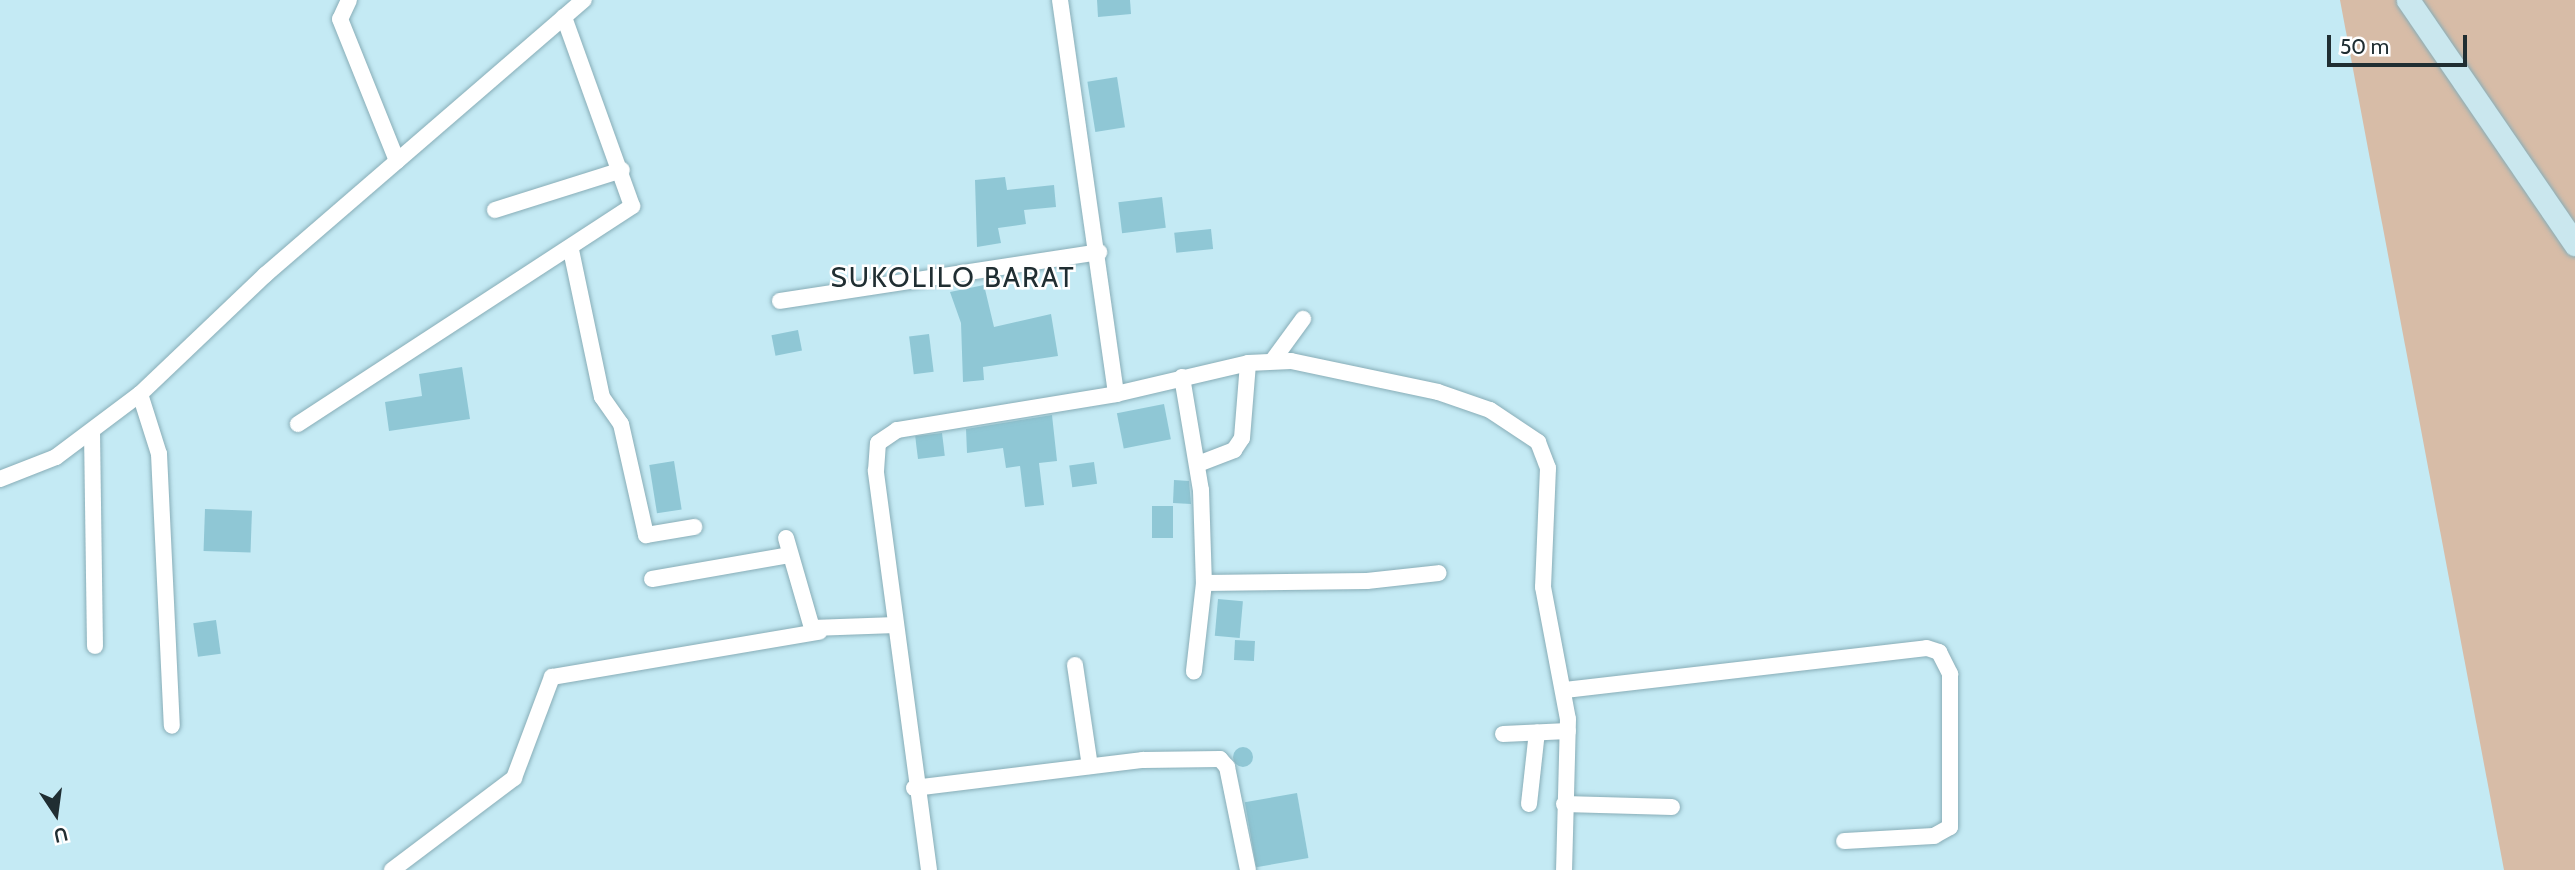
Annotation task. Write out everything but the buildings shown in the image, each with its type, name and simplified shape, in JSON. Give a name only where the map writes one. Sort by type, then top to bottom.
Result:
[{"type":"main road","points":[[2408,0],[2575,244]]},
{"type":"street","points":[[349,0],[340,19],[397,161]]},
{"type":"street","points":[[0,478],[43,464],[92,432],[140,394],[397,161],[584,0]]},
{"type":"street","points":[[1060,0],[1099,252],[1116,394]]},
{"type":"street","points":[[298,424],[571,250],[632,206],[622,170],[564,17]]},
{"type":"street","points":[[495,210],[622,170]]},
{"type":"street","points":[[571,250],[602,397],[621,424],[646,535],[694,527]]},
{"type":"street","points":[[780,301],[1099,252]]},
{"type":"street","points":[[1273,360],[1303,319]]},
{"type":"street","points":[[929,870],[914,789],[876,471],[883,436],[1116,394],[1182,377],[1273,360],[1438,392],[1490,410],[1538,442],[1548,468],[1543,587],[1565,690],[1568,731],[1564,870]]},
{"type":"street","points":[[1198,464],[1234,450],[1242,438],[1248,363]]},
{"type":"street","points":[[1182,377],[1198,464],[1205,583],[1194,671]]},
{"type":"street","points":[[140,394],[159,454],[172,726]]},
{"type":"street","points":[[92,432],[95,646]]},
{"type":"street","points":[[786,538],[801,607],[819,632]]},
{"type":"street","points":[[652,579],[789,555]]},
{"type":"street","points":[[1205,583],[1439,573]]},
{"type":"street","points":[[392,870],[507,786],[552,677],[795,641],[819,632],[896,625]]},
{"type":"street","points":[[1565,690],[1927,648],[1939,652],[1950,674],[1950,827],[1934,836],[1844,841]]},
{"type":"street","points":[[1075,665],[1090,766]]},
{"type":"street","points":[[1503,734],[1568,731]]},
{"type":"street","points":[[1529,804],[1537,732]]},
{"type":"street","points":[[914,789],[1090,766],[1220,759],[1227,767],[1248,870]]},
{"type":"street","points":[[1564,804],[1672,807]]},
{"type":"shaded area","points":[[2340,0],[2575,0],[2575,870],[2504,870]]},
{"type":"district","name":"SUKOLILO BARAT","points":[[953,277]]}]
